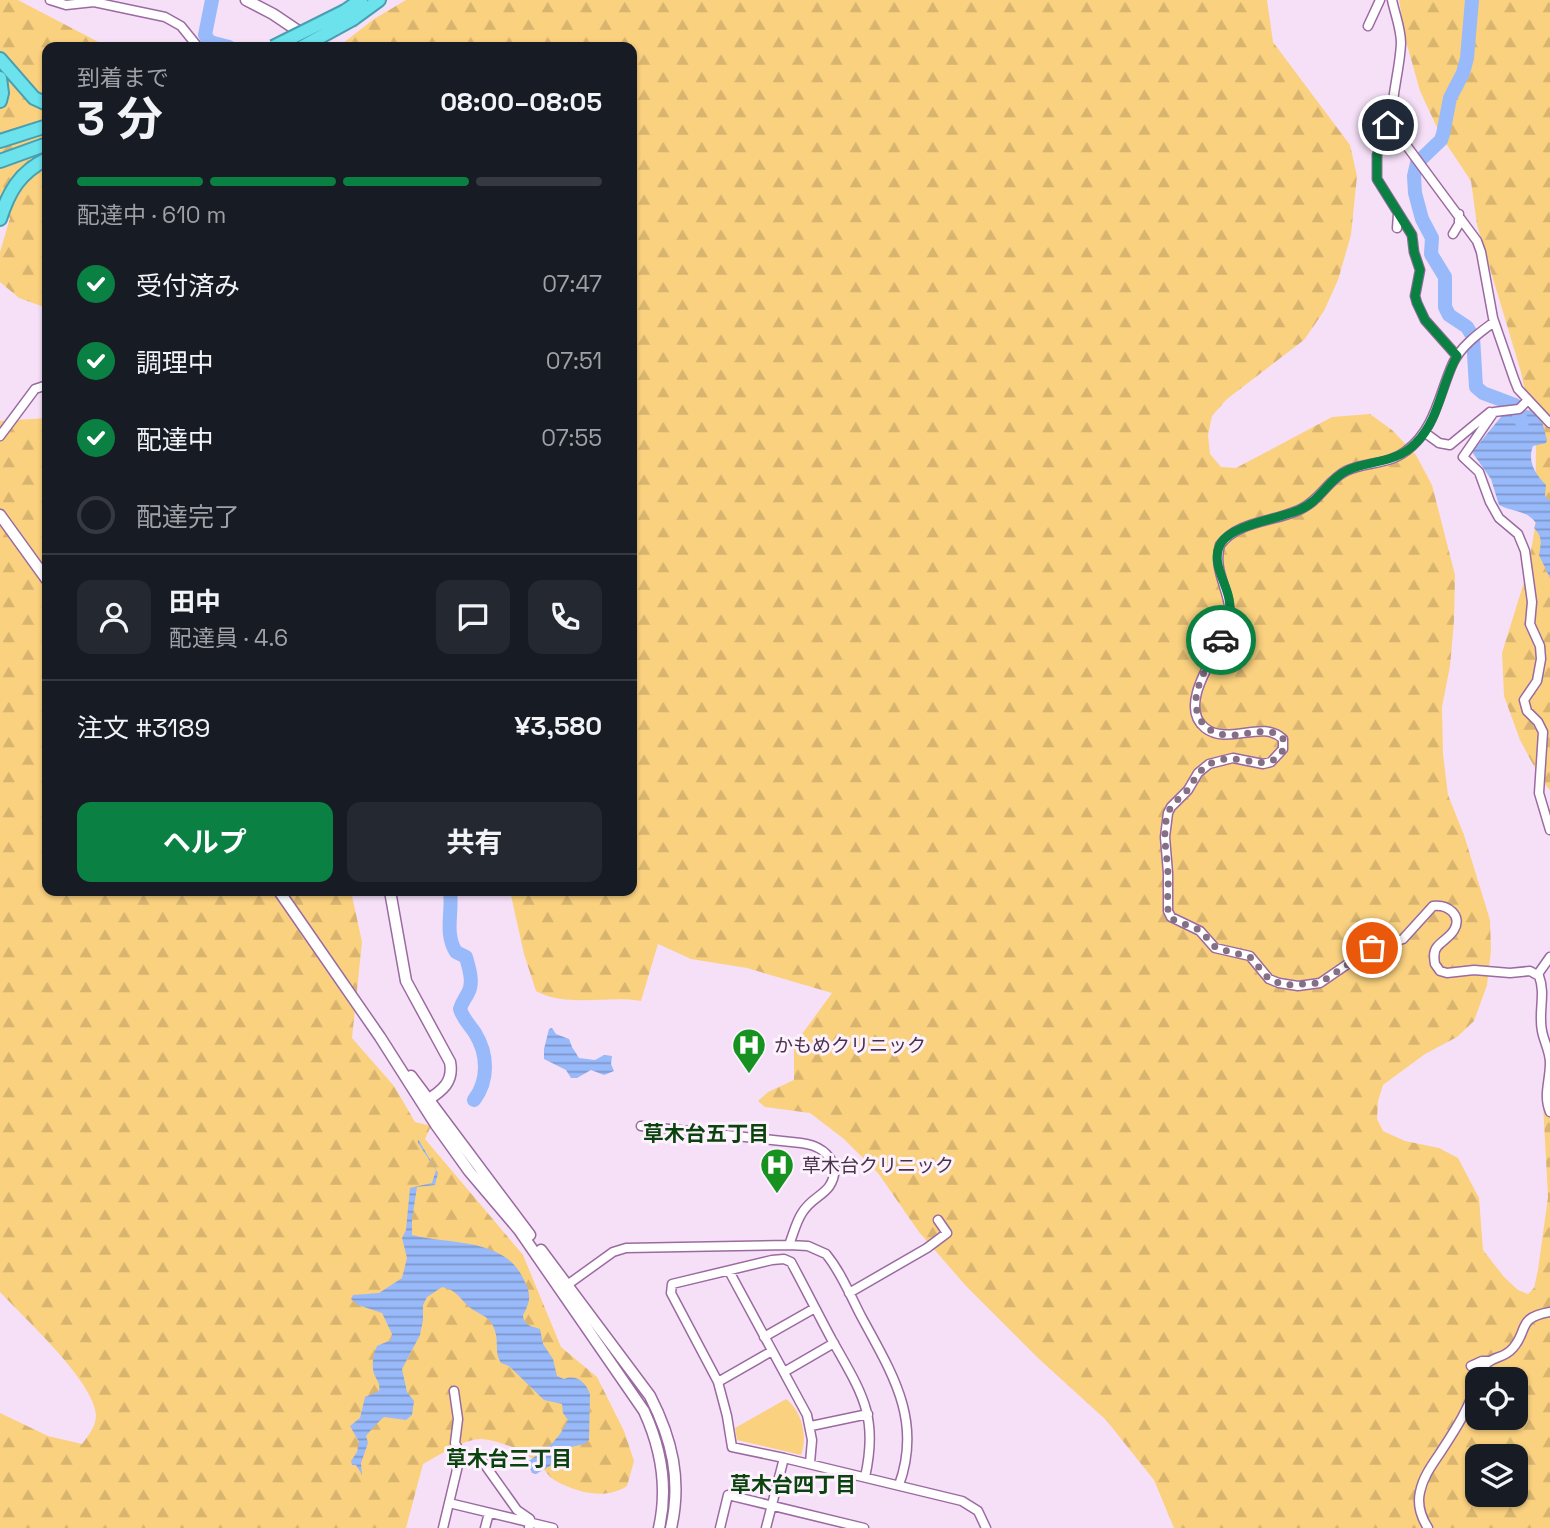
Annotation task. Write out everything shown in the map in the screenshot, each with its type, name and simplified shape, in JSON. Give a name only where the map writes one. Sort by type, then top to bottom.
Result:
[{"type":"highway","points":[[309,42],[349,15],[361,0]]},
{"type":"highway","points":[[285,42],[379,0]]},
{"type":"highway","points":[[0,59],[34,98],[42,102]]},
{"type":"highway","points":[[0,78],[0,102]]},
{"type":"highway","points":[[0,141],[42,127]]},
{"type":"highway","points":[[0,161],[42,146]]},
{"type":"highway","points":[[0,219],[7,197],[19,178],[42,161]]},
{"type":"street","points":[[50,0],[66,5],[94,2],[165,17],[181,26],[194,42]]},
{"type":"street","points":[[246,0],[273,14],[314,42]]},
{"type":"street","points":[[1368,26],[1380,0]]},
{"type":"street","points":[[1392,0],[1401,44],[1392,126],[1477,240],[1494,322],[1517,387],[1550,423]]},
{"type":"street","points":[[1392,120],[1377,155],[1376,173],[1382,189],[1410,232],[1420,270],[1415,296],[1417,303],[1425,320],[1457,356]]},
{"type":"street","points":[[1397,228],[1398,214]]},
{"type":"street","points":[[1453,234],[1459,224],[1459,214]]},
{"type":"street","points":[[1494,322],[1457,356],[1438,408],[1418,442],[1396,458],[1346,471],[1304,508],[1256,523],[1230,535],[1220,545],[1218,566],[1230,601],[1229,621],[1199,684],[1197,714],[1205,728],[1220,734],[1266,731],[1278,734],[1283,738],[1283,750],[1271,762],[1263,764],[1233,758],[1209,764],[1198,773],[1188,790],[1171,807],[1166,821],[1165,837],[1168,911],[1174,920],[1200,930],[1216,948],[1250,957],[1269,979],[1284,985],[1298,986],[1324,981],[1368,950],[1403,939],[1422,921],[1430,908],[1438,905],[1451,909],[1456,923],[1455,929],[1435,950],[1435,964],[1440,971],[1530,971],[1538,974]]},
{"type":"street","points":[[0,436],[35,389],[42,387]]},
{"type":"street","points":[[1424,432],[1439,443],[1450,445],[1489,412],[1519,409],[1528,400]]},
{"type":"street","points":[[1495,411],[1463,457],[1479,472],[1499,518],[1518,534],[1525,551],[1532,602],[1530,624],[1540,646],[1541,659],[1536,681],[1524,700],[1527,711],[1543,732],[1539,793],[1550,830]]},
{"type":"street","points":[[0,515],[42,573]]},
{"type":"street","points":[[282,896],[426,1101],[564,1288],[650,1396],[668,1437],[676,1478],[677,1495],[671,1528]]},
{"type":"street","points":[[391,896],[406,981],[450,1062],[452,1071],[448,1083],[426,1101]]},
{"type":"street","points":[[1538,974],[1550,957]]},
{"type":"street","points":[[1538,974],[1543,990],[1542,1032],[1549,1053],[1546,1093],[1550,1112]]},
{"type":"street","points":[[641,1126],[810,1144],[825,1151],[835,1168],[833,1181],[826,1192],[802,1213],[789,1245]]},
{"type":"street","points":[[849,1293],[927,1248],[947,1233],[938,1220]]},
{"type":"street","points":[[564,1288],[613,1252],[626,1248],[789,1245],[808,1246],[826,1254],[898,1385],[905,1407],[906,1454],[899,1485]]},
{"type":"street","points":[[865,1477],[870,1458],[871,1431],[868,1414],[853,1375],[791,1262],[772,1259],[672,1284],[671,1293],[718,1381],[732,1447],[810,1462],[865,1477],[962,1502],[978,1511],[986,1528]]},
{"type":"street","points":[[729,1271],[811,1426],[810,1462]]},
{"type":"street","points":[[564,1288],[637,1399],[653,1432],[664,1488],[659,1528]]},
{"type":"street","points":[[764,1337],[816,1308]]},
{"type":"street","points":[[1471,1366],[1512,1350],[1530,1319],[1550,1312]]},
{"type":"street","points":[[784,1371],[834,1343]]},
{"type":"street","points":[[718,1381],[772,1351]]},
{"type":"street","points":[[1484,1367],[1488,1361]]},
{"type":"street","points":[[443,1528],[462,1456],[455,1443],[458,1419],[454,1391]]},
{"type":"street","points":[[1428,1528],[1420,1508],[1420,1490],[1426,1474],[1465,1411]]},
{"type":"street","points":[[811,1426],[868,1414]]},
{"type":"street","points":[[462,1456],[481,1460],[510,1501],[530,1519],[529,1525]]},
{"type":"street","points":[[766,1528],[784,1458]]},
{"type":"street","points":[[720,1528],[728,1495],[859,1527]]},
{"type":"street","points":[[449,1503],[529,1525],[553,1528]]},
{"type":"street","points":[[485,1528],[489,1513]]},
{"type":"street","points":[[812,1528],[815,1516]]},
{"type":"green space","points":[[0,0],[18,0],[98,42],[42,42],[42,306],[19,298],[0,282],[0,252],[10,218],[0,211]]},
{"type":"green space","points":[[406,0],[1267,0],[1273,42],[1350,145],[1357,176],[1351,235],[1338,280],[1324,311],[1304,340],[1227,399],[1212,416],[1208,435],[1210,454],[1221,467],[1236,468],[1332,417],[1370,414],[1392,430],[1416,455],[1432,485],[1455,575],[1450,666],[1442,707],[1443,754],[1448,795],[1464,835],[1490,920],[1491,950],[1487,985],[1474,1021],[1457,1037],[1425,1054],[1383,1085],[1378,1101],[1377,1119],[1383,1131],[1405,1141],[1439,1148],[1458,1158],[1479,1198],[1483,1250],[1504,1277],[1518,1290],[1528,1294],[1534,1288],[1538,1270],[1548,1197],[1543,1103],[1550,1062],[1550,1528],[1174,1528],[1154,1480],[1106,1420],[1038,1358],[966,1286],[919,1232],[878,1173],[844,1139],[810,1113],[765,1107],[758,1101],[768,1092],[794,1080],[794,1045],[832,993],[747,968],[691,959],[658,944],[641,1001],[561,999],[536,991],[524,954],[511,896],[637,896],[637,42],[344,42],[374,19]]},
{"type":"green space","points":[[1399,0],[1550,0],[1550,790],[1542,781],[1520,740],[1504,696],[1502,653],[1528,569],[1535,527],[1536,443],[1521,372],[1477,225],[1471,181],[1441,136],[1420,91],[1406,41]]},
{"type":"green space","points":[[42,418],[42,896],[352,896],[362,942],[352,1038],[394,1086],[415,1122],[431,1126],[425,1139],[523,1255],[561,1347],[597,1377],[624,1431],[634,1461],[627,1486],[601,1494],[573,1489],[553,1479],[525,1454],[504,1444],[475,1439],[423,1464],[406,1528],[0,1528],[0,1413],[48,1436],[82,1444],[93,1427],[96,1415],[84,1385],[71,1368],[0,1292],[0,421]]},
{"type":"green space","points":[[786,1399],[800,1417],[804,1433],[801,1455],[737,1440],[735,1428]]},
{"type":"water","points":[[1527,410],[1540,414],[1547,440],[1546,443],[1533,446],[1531,457],[1535,472],[1546,485],[1545,496],[1550,501],[1550,578],[1539,555],[1541,540],[1534,528],[1536,523],[1524,513],[1499,505],[1491,479],[1472,452],[1505,412]]},
{"type":"water","points":[[552,1028],[556,1034],[569,1039],[579,1058],[595,1060],[604,1055],[612,1056],[614,1071],[604,1075],[591,1070],[577,1078],[571,1078],[566,1070],[544,1059],[549,1029]]},
{"type":"water","points":[[418,1139],[438,1173],[435,1185],[417,1187],[412,1235],[475,1245],[504,1256],[524,1280],[529,1294],[528,1306],[523,1315],[525,1321],[528,1325],[540,1329],[543,1344],[553,1359],[557,1376],[580,1380],[590,1394],[589,1440],[585,1444],[566,1448],[550,1466],[536,1474],[532,1473],[527,1462],[560,1434],[568,1420],[563,1413],[562,1404],[544,1400],[509,1366],[501,1363],[496,1335],[490,1322],[454,1292],[442,1287],[427,1297],[423,1305],[420,1335],[402,1369],[407,1392],[414,1401],[412,1415],[406,1420],[384,1417],[366,1436],[368,1443],[361,1463],[362,1475],[356,1465],[352,1465],[351,1461],[359,1442],[350,1426],[360,1418],[365,1397],[379,1391],[373,1369],[374,1354],[377,1346],[391,1340],[392,1334],[382,1313],[358,1305],[351,1299],[353,1295],[379,1293],[402,1278],[407,1258],[402,1238],[406,1230],[410,1188],[432,1183],[436,1170]]},
{"type":"waterway","points":[[210,42],[205,35],[212,0]]},
{"type":"waterway","points":[[1472,0],[1467,58],[1463,73],[1450,98],[1441,140],[1417,163],[1414,176],[1415,193],[1422,219],[1432,238],[1431,254],[1445,277],[1445,307],[1449,315],[1467,327],[1473,337],[1476,387],[1483,393],[1515,405],[1522,422]]},
{"type":"waterway","points":[[451,896],[450,937],[456,952],[466,957],[471,980],[470,989],[460,1009],[479,1041],[484,1058],[484,1076],[474,1100]]},
{"type":"way so far","points":[[1221,640],[1199,684],[1196,701],[1199,720],[1205,728],[1220,734],[1266,731],[1278,734],[1283,738],[1283,750],[1276,759],[1263,764],[1233,758],[1209,764],[1198,773],[1188,790],[1171,807],[1166,821],[1165,837],[1169,915],[1174,920],[1200,930],[1216,948],[1255,959],[1255,963],[1269,979],[1284,985],[1320,983],[1372,948]]},
{"type":"place","name":"かもめクリニック","points":[[749,1075]]},
{"type":"place","name":"草木台クリニック","points":[[777,1195]]},
{"type":"district","name":"草木台五丁目","points":[[706,1133]]},
{"type":"district","name":"草木台三丁目","points":[[509,1458]]},
{"type":"district","name":"草木台四丁目","points":[[793,1484]]},
{"type":"route","points":[[1221,640],[1227,628],[1230,609],[1217,561],[1224,539],[1262,520],[1304,508],[1346,471],[1396,458],[1404,453],[1418,442],[1438,408],[1457,356],[1425,320],[1417,303],[1415,296],[1420,270],[1412,235],[1377,179],[1377,155],[1388,125]]}]
